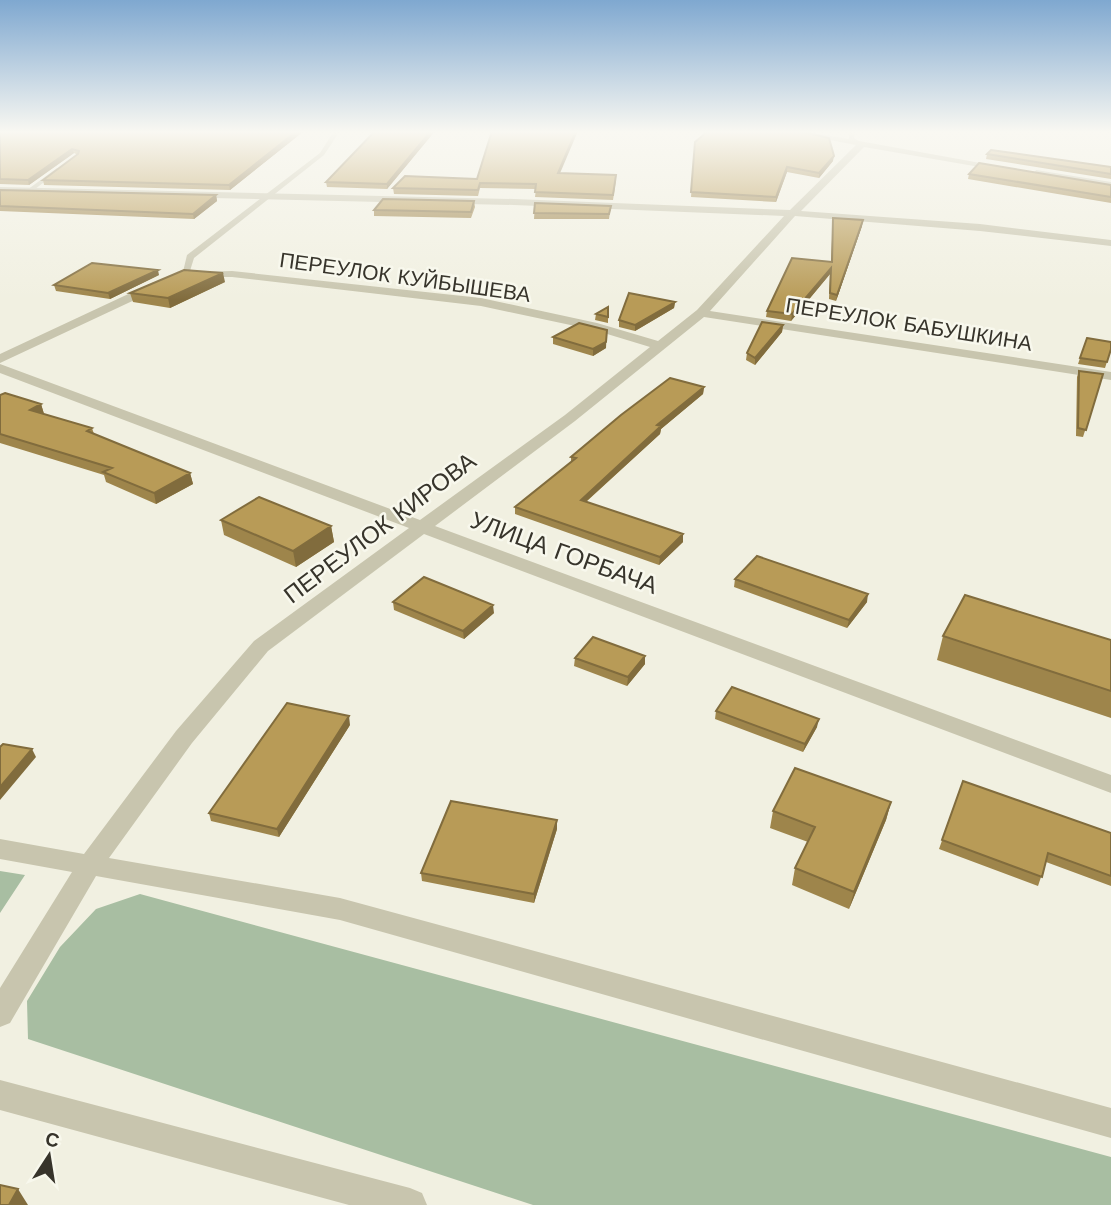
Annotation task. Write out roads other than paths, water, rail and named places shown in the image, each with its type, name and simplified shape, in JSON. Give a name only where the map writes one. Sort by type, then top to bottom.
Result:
[{"type":"street","name":"ПЕРЕУЛОК КИРОВА","points":[[0,1014],[89,866],[184,737],[261,646],[570,418],[657,345],[701,313],[816,187]]},
{"type":"street","points":[[0,191],[269,195],[796,211],[900,218],[1111,243]]},
{"type":"street","name":"ПЕРЕУЛОК КУЙБЫШЕВА","points":[[0,359],[174,277],[232,274],[481,302],[597,327],[657,345]]},
{"type":"street","name":"ПЕРЕУЛОК БАБУШКИНА","points":[[701,313],[1111,376]]},
{"type":"street","name":"УЛИЦА ГОРБАЧА","points":[[0,368],[419,528],[1111,783]]},
{"type":"street","points":[[0,849],[340,909],[1111,1123]]},
{"type":"street","points":[[0,1095],[410,1205]]},
{"type":"lane","points":[[29,191],[34,187]]},
{"type":"lane","points":[[174,277],[190,257],[279,187]]}]
